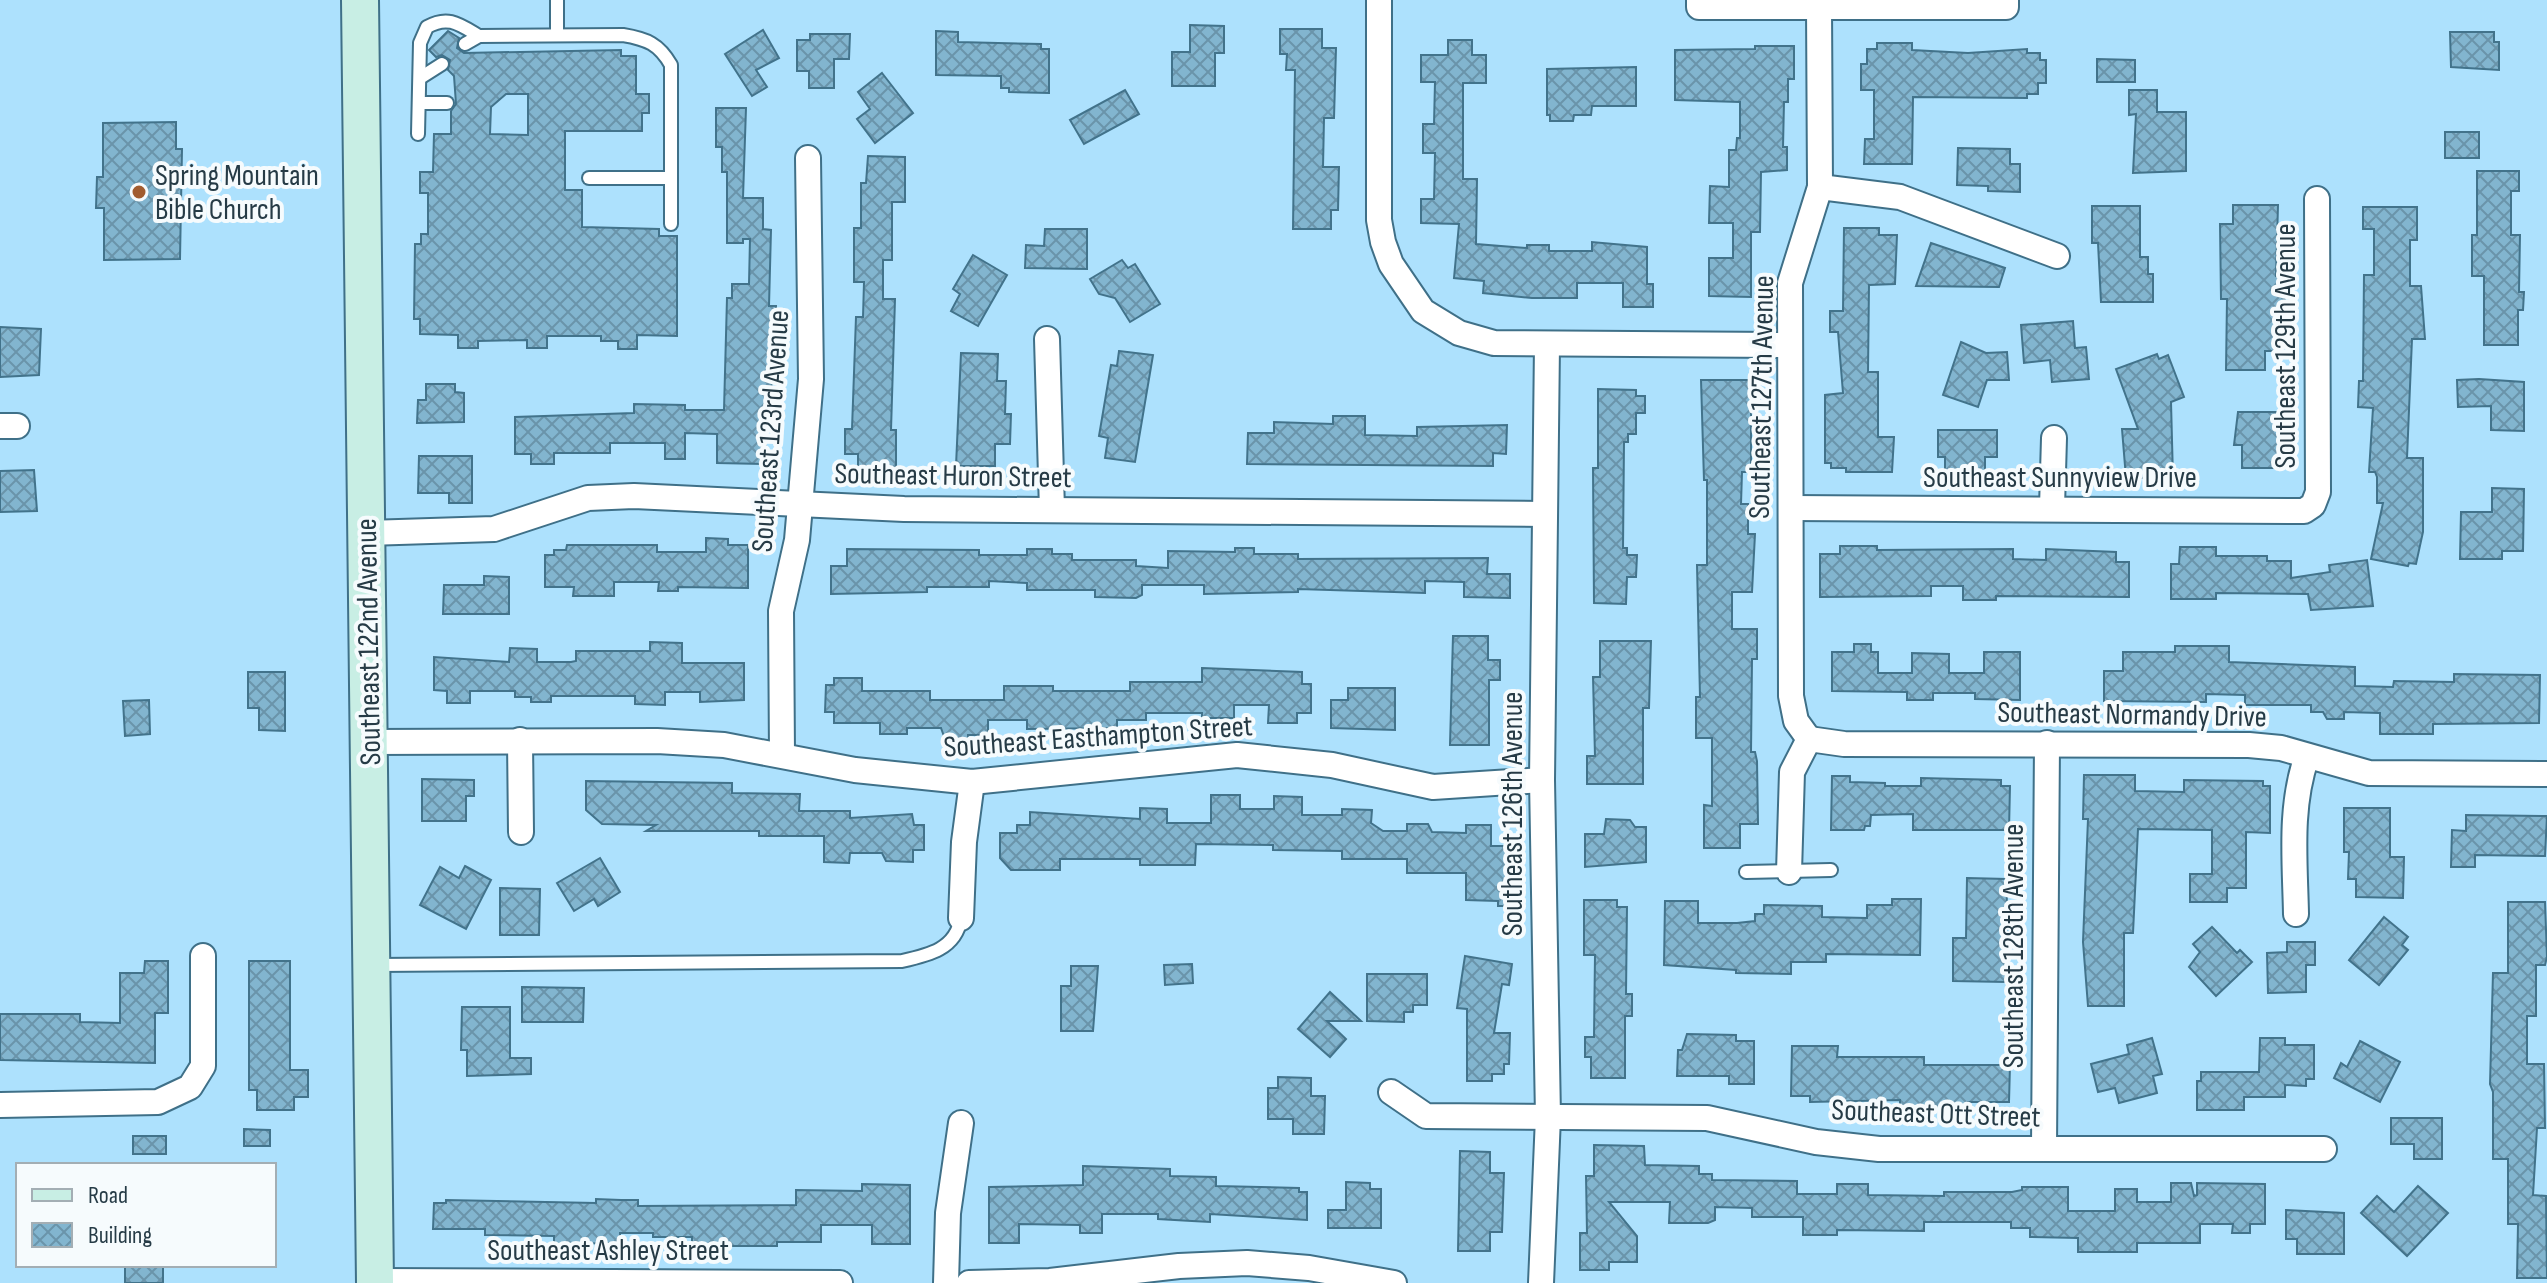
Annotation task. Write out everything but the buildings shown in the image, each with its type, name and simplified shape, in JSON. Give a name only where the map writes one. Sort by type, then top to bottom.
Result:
[{"type":"main road","name":"Southeast 122nd Avenue","points":[[360,0],[375,1282]]},
{"type":"street","points":[[1379,0],[1379,220],[1391,264],[1423,311],[1459,333],[1494,343],[1788,345]]},
{"type":"street","points":[[1699,4],[2006,4]]},
{"type":"street","name":"Southeast 127th Avenue","points":[[1809,739],[1796,721],[1791,696],[1788,345],[1790,283],[1820,187],[1819,6]]},
{"type":"street","name":"Southeast 123rd Avenue","points":[[782,755],[781,611],[794,564],[811,379],[808,158]]},
{"type":"street","points":[[1820,187],[1900,197],[2057,256]]},
{"type":"street","name":"Southeast 129th Avenue","points":[[2317,199],[2318,492]]},
{"type":"street","points":[[1047,339],[1052,510]]},
{"type":"street","name":"Southeast 126th Avenue","points":[[1541,1283],[1548,1117],[1542,780],[1547,344]]},
{"type":"street","points":[[2052,507],[2054,438]]},
{"type":"street","name":"Southeast Sunnyview Drive","points":[[1791,508],[2052,507],[2304,511],[2313,505],[2318,492]]},
{"type":"street","name":"Southeast Huron Street","points":[[367,533],[494,529],[588,498],[634,496],[904,509],[1544,514]]},
{"type":"street","points":[[1789,872],[1792,772],[1809,739]]},
{"type":"street","name":"Southeast Normandy Drive","points":[[1809,739],[1844,744],[2249,745],[2307,756],[2369,773],[2547,774]]},
{"type":"street","points":[[520,740],[521,832]]},
{"type":"street","name":"Southeast Easthampton Street","points":[[369,742],[657,741],[724,745],[912,778],[972,782],[1237,755],[1287,758],[1433,787],[1542,780]]},
{"type":"street","name":"Southeast 128th Avenue","points":[[2044,1148],[2047,743]]},
{"type":"street","points":[[2296,914],[2295,812],[2299,780],[2307,756]]},
{"type":"street","points":[[961,918],[964,842],[972,782]]},
{"type":"street","points":[[0,1105],[158,1102],[190,1087],[203,1066],[203,956]]},
{"type":"street","name":"Southeast Ott Street","points":[[1391,1092],[1426,1116],[1707,1118],[1816,1142],[1879,1149],[2324,1149]]},
{"type":"street","points":[[946,1283],[948,1213],[961,1123]]},
{"type":"street","points":[[969,1283],[1050,1281],[1179,1266],[1247,1263],[1309,1268],[1394,1283]]},
{"type":"street","name":"Southeast Ashley Street","points":[[375,1282],[840,1283]]},
{"type":"lane","points":[[557,0],[557,35]]},
{"type":"lane","points":[[418,134],[420,43],[427,27],[439,20],[450,19],[479,36]]},
{"type":"lane","points":[[465,44],[479,36],[623,35],[644,39],[661,47],[671,65],[671,224]]},
{"type":"lane","points":[[420,78],[442,64]]},
{"type":"lane","points":[[419,103],[447,103]]},
{"type":"lane","points":[[589,178],[671,178]]},
{"type":"lane","points":[[1746,872],[1831,870]]},
{"type":"lane","points":[[372,965],[902,961],[944,948],[959,928],[961,918]]},
{"type":"place","name":"Spring Mountain Bible Church","points":[[139,192]]}]
